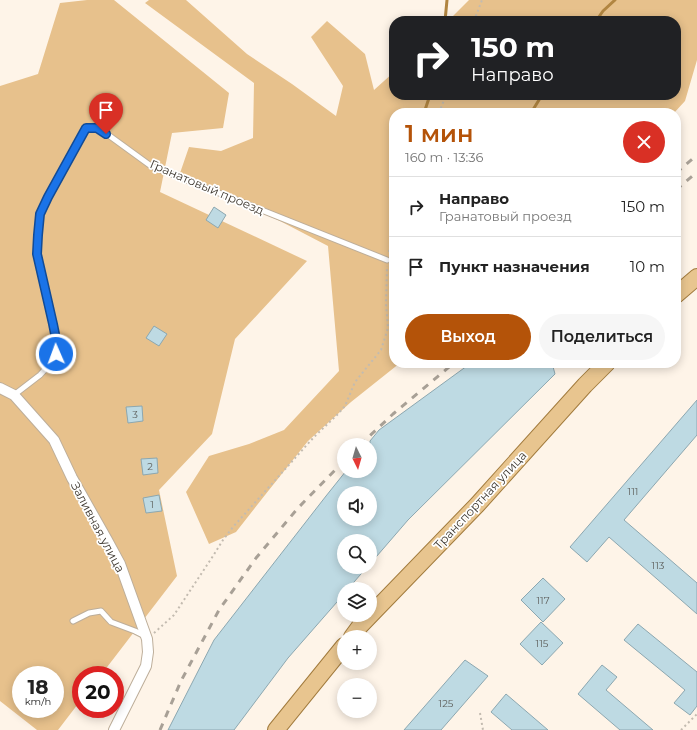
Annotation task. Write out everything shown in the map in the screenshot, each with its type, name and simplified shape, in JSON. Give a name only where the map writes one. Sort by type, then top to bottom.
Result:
[{"type":"main road","points":[[681,291],[697,277]]},
{"type":"main road","name":"Транспортная улица","points":[[357,630],[477,505],[602,368]]},
{"type":"main road","points":[[276,730],[337,655]]},
{"type":"street","name":"Заливная улица","points":[[0,388],[14,394],[54,440],[72,478],[120,564],[146,638],[148,652],[146,666],[114,730]]},
{"type":"lane","name":"Гранатовый проезд","points":[[14,394],[40,375],[56,354],[56,339],[37,254],[40,214],[86,128],[97,128],[151,166],[387,260]]},
{"type":"lane","points":[[73,621],[89,613],[101,611],[111,622],[135,631],[146,638]]},
{"type":"path","points":[[476,16],[482,0]]},
{"type":"path","points":[[146,638],[174,615],[233,527],[314,437],[345,406],[355,382],[381,350],[388,328],[386,304],[387,260],[389,250]]},
{"type":"path","points":[[480,713],[483,730]]},
{"type":"path","points":[[681,730],[697,714]]},
{"type":"shaded area","points":[[87,0],[114,0],[229,93],[223,128],[172,133],[160,192],[307,261],[235,339],[212,434],[159,490],[177,576],[108,666],[72,666],[72,712],[58,730],[37,730],[22,718],[64,718],[64,666],[12,666],[12,710],[0,701],[0,86],[38,74],[60,3]]},
{"type":"shaded area","points":[[149,0],[186,0],[247,54],[336,116],[343,86],[311,37],[327,21],[365,54],[374,90],[389,76],[389,100],[681,100],[681,16],[453,16],[469,0],[697,0],[697,60],[685,101],[679,108],[389,108],[389,368],[394,368],[351,402],[308,441],[236,532],[209,544],[186,492],[209,456],[249,444],[284,430],[339,371],[328,246],[280,221],[179,176],[189,147],[221,151],[253,138],[254,83],[145,3]]},
{"type":"building","points":[[214,207],[226,215],[218,228],[206,220]]},
{"type":"building","points":[[154,326],[167,334],[159,346],[146,338]]},
{"type":"building","points":[[464,368],[553,368],[555,374],[408,520],[377,556],[377,534],[337,534],[337,574],[361,574],[354,582],[337,582],[337,602],[288,658],[234,730],[168,730],[214,640],[340,478],[377,478],[377,438],[372,438],[379,430]]},
{"type":"building","points":[[697,400],[697,435],[624,520],[697,583],[697,614],[609,537],[587,562],[570,547]]},
{"type":"building","points":[[142,406],[143,421],[128,423],[126,407]]},
{"type":"building","points":[[157,458],[158,473],[143,475],[141,459]]},
{"type":"building","points":[[159,495],[162,511],[146,513],[143,498]]},
{"type":"building","points":[[543,578],[565,599],[543,622],[521,600]]},
{"type":"building","points":[[541,622],[563,643],[542,665],[520,644]]},
{"type":"building","points":[[638,624],[697,672],[697,706],[690,715],[674,703],[685,690],[624,640]]},
{"type":"building","points":[[465,660],[488,676],[441,730],[404,730]]},
{"type":"building","points":[[602,665],[617,677],[606,690],[653,730],[620,730],[578,694]]},
{"type":"building","points":[[506,694],[548,730],[512,730],[491,712]]},
{"type":"waterway","points":[[445,16],[447,0]]},
{"type":"waterway","points":[[600,16],[615,0]]},
{"type":"waterway","points":[[426,108],[428,100]]},
{"type":"waterway","points":[[534,108],[539,100]]},
{"type":"railway","points":[[681,169],[697,155]]},
{"type":"railway","points":[[681,186],[697,172]]},
{"type":"railway","points":[[367,438],[393,414],[448,368]]},
{"type":"railway","points":[[160,730],[181,681],[219,610],[256,558],[298,508],[337,468]]},
{"type":"route","points":[[56,354],[56,339],[37,254],[40,214],[86,128],[97,128],[106,134]]}]
